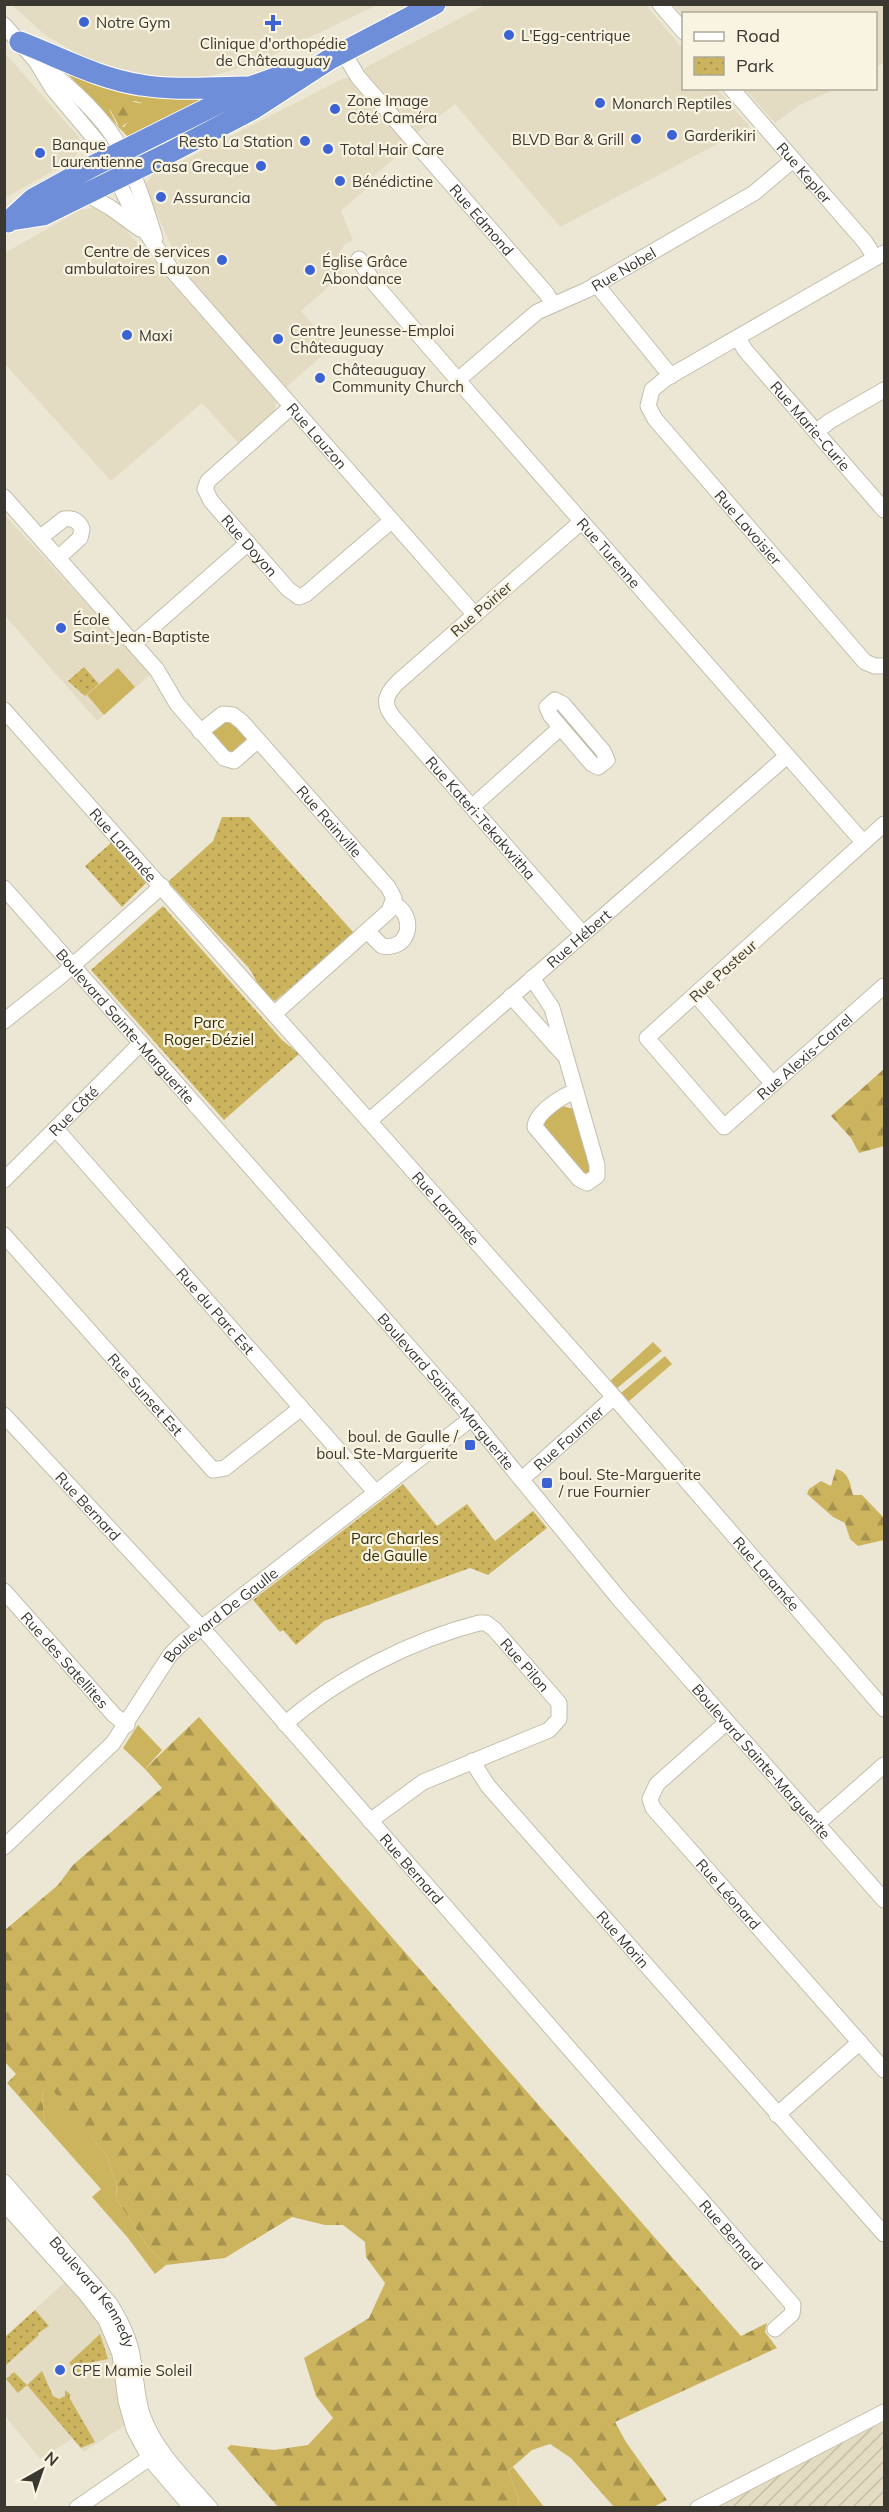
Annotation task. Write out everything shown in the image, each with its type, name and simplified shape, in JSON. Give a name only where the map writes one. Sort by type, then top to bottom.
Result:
[{"type":"highway","points":[[8,222],[33,199],[253,109],[336,56],[435,4]]},
{"type":"highway","points":[[20,42],[104,76],[140,85],[178,88],[253,87]]},
{"type":"highway","points":[[8,222],[43,215],[85,194],[119,165],[253,87],[336,56]]},
{"type":"street","points":[[660,4],[682,30]]},
{"type":"street","points":[[4,25],[36,60],[53,89],[119,165]]},
{"type":"street","name":"Rue Edmond","points":[[336,56],[358,77],[546,292],[553,304]]},
{"type":"street","name":"Rue Kepler","points":[[733,90],[865,242],[880,256]]},
{"type":"street","name":"Rue Nobel","points":[[458,380],[537,312],[596,284],[754,193],[793,160]]},
{"type":"street","name":"Rue Lauzon","points":[[119,165],[135,216],[161,255],[291,407],[475,615]]},
{"type":"street","name":"Rue Lauzon","points":[[119,165],[161,255]]},
{"type":"street","points":[[85,194],[111,208],[146,233]]},
{"type":"street","name":"Rue Lavoisier","points":[[880,256],[655,386],[648,406],[655,419],[865,662],[875,666],[885,666]]},
{"type":"street","name":"Rue Turenne","points":[[358,259],[374,283],[862,842]]},
{"type":"street","points":[[596,284],[671,376]]},
{"type":"street","name":"Rue Marie-Curie","points":[[738,338],[885,510]]},
{"type":"street","points":[[816,432],[885,390]]},
{"type":"street","name":"Rue Doyon","points":[[291,407],[206,485],[208,498],[288,589],[299,597],[310,591],[391,521]]},
{"type":"street","points":[[4,497],[160,674],[177,704],[200,732],[231,762],[258,741]]},
{"type":"street","points":[[41,537],[64,519],[74,519],[79,524],[82,529],[80,538],[59,557]]},
{"type":"street","name":"Rue Poirier","points":[[386,700],[398,682],[581,522]]},
{"type":"street","points":[[134,643],[248,543]]},
{"type":"street","name":"Rue Kateri-Tekakwitha","points":[[386,700],[387,709],[393,717],[582,934]]},
{"type":"street","name":"Rue Laramée","points":[[4,710],[615,1397],[885,1709]]},
{"type":"street","name":"Rue Rainville","points":[[200,732],[219,716],[228,714],[242,722],[388,887],[394,898],[394,904],[404,911],[408,921],[405,939],[395,946],[382,946],[367,931]]},
{"type":"street","points":[[472,807],[560,728]]},
{"type":"street","name":"Rue Hébert","points":[[369,1121],[787,756]]},
{"type":"street","name":"Rue Pasteur","points":[[724,1127],[647,1038],[862,842],[885,824]]},
{"type":"street","points":[[4,1021],[73,966],[162,886]]},
{"type":"street","name":"Boulevard Sainte-Marguerite","points":[[4,888],[472,1418],[620,1600],[885,1900]]},
{"type":"street","points":[[274,1014],[394,904]]},
{"type":"street","points":[[532,978],[550,1002],[576,1091],[599,1171],[594,1180],[587,1183],[579,1179],[535,1127],[537,1119],[561,1098],[576,1091]]},
{"type":"street","name":"Rue Alexis-Carrel","points":[[724,1127],[885,986]]},
{"type":"street","points":[[696,995],[773,1084]]},
{"type":"street","points":[[511,996],[566,1057]]},
{"type":"street","name":"Rue Côté","points":[[4,1180],[141,1043]]},
{"type":"street","name":"Rue du Parc Est","points":[[56,1129],[376,1493]]},
{"type":"street","name":"Rue Sunset Est","points":[[4,1235],[213,1470],[225,1468],[301,1408]]},
{"type":"street","name":"Rue Fournier","points":[[522,1479],[615,1397]]},
{"type":"street","name":"Rue Bernard","points":[[4,1415],[202,1628],[792,2305],[794,2311],[775,2329]]},
{"type":"street","name":"Boulevard De Gaulle","points":[[4,1847],[107,1749],[127,1725],[170,1655],[472,1418]]},
{"type":"street","name":"Rue des Satellites","points":[[4,1591],[114,1715],[127,1725]]},
{"type":"street","name":"Rue Pilon","points":[[285,1724],[326,1691],[359,1672],[401,1652],[483,1623],[494,1629],[555,1698],[561,1713],[557,1724],[544,1733],[414,1787],[370,1821]]},
{"type":"street","name":"Rue Léonard","points":[[727,1722],[661,1780],[651,1793],[653,1808],[885,2070]]},
{"type":"street","name":"Rue Morin","points":[[472,1761],[483,1780],[885,2235]]},
{"type":"street","points":[[817,1824],[885,1765]]},
{"type":"street","points":[[777,2115],[860,2042]]},
{"type":"street","name":"Boulevard Kennedy","points":[[4,2182],[114,2310],[132,2352],[141,2412],[155,2454],[210,2508]]},
{"type":"street","name":"Boulevard Kennedy","points":[[4,2203],[86,2294],[106,2320],[120,2354],[129,2417],[192,2508]]},
{"type":"street","points":[[698,2508],[885,2412]]},
{"type":"street","points":[[77,2508],[155,2454]]},
{"type":"shaded area","points":[[12,5],[377,5],[252,65],[210,76],[172,79],[121,72],[87,59],[45,35]]},
{"type":"shaded area","points":[[485,5],[646,5],[682,48],[682,90],[718,90],[750,127],[560,227],[455,104],[416,134],[362,73],[366,67]]},
{"type":"shaded area","points":[[674,5],[884,5],[884,63],[877,66],[877,12],[682,12],[682,14]]},
{"type":"shaded area","points":[[4,52],[78,136],[82,146],[74,159],[5,198]]},
{"type":"shaded area","points":[[344,78],[349,78],[409,146],[374,176],[376,180],[341,211],[353,240],[345,244],[339,253],[339,266],[343,274],[301,311],[332,347],[284,389],[189,280],[191,278],[174,254],[145,185],[155,172],[184,160]]},
{"type":"shaded area","points":[[746,90],[833,90],[798,106],[775,123]]},
{"type":"shaded area","points":[[95,207],[119,222],[276,401],[275,412],[239,444],[202,403],[111,481],[5,364],[5,253],[80,210]]},
{"type":"shaded area","name":"École Saint-Jean-Baptiste","points":[[4,514],[151,674],[97,721],[5,616]]},
{"type":"shaded area","name":"CPE Mamie Soleil","points":[[66,2281],[102,2327],[114,2363],[125,2425],[84,2452],[72,2439],[40,2459],[5,2416],[5,2337]]},
{"type":"shaded area","points":[[884,2422],[884,2507],[717,2507],[862,2433]]},
{"type":"green space","points":[[67,73],[131,94],[182,99],[200,98],[201,101],[129,138]],"holes":[[[135,101],[142,103],[124,127],[117,125],[109,109]]]},
{"type":"green space","points":[[115,98],[144,104],[144,116],[135,117],[120,128],[107,104]]},
{"type":"green space","points":[[84,667],[99,684],[85,696],[68,681]]},
{"type":"green space","points":[[118,668],[135,687],[104,715],[87,695]]},
{"type":"green space","points":[[223,719],[234,721],[247,738],[236,753],[229,754],[213,735]]},
{"type":"green space","name":"Parc Roger-Déziel","points":[[222,817],[249,817],[354,933],[275,1001],[266,995],[249,968],[168,882],[213,841]]},
{"type":"green space","points":[[112,842],[146,883],[122,907],[85,866]]},
{"type":"green space","name":"Parc Roger-Déziel","points":[[163,906],[282,1040],[299,1054],[224,1120],[91,970]]},
{"type":"green space","points":[[884,1069],[884,1146],[859,1153],[851,1138],[831,1116]]},
{"type":"green space","points":[[562,1106],[574,1109],[591,1171],[585,1176],[541,1124]]},
{"type":"green space","points":[[653,1342],[662,1351],[616,1389],[610,1381]]},
{"type":"green space","points":[[665,1356],[672,1364],[628,1402],[621,1393]]},
{"type":"green space","points":[[836,1469],[846,1475],[853,1495],[862,1495],[884,1518],[884,1540],[858,1546],[850,1539],[845,1523],[833,1517],[807,1494],[809,1489],[821,1481],[831,1486]]},
{"type":"green space","name":"Parc Charles de Gaulle","points":[[403,1484],[437,1526],[467,1504],[495,1541],[533,1511],[547,1528],[488,1575],[470,1568],[324,1621],[296,1645],[283,1630],[280,1632],[253,1600]]},
{"type":"green space","points":[[199,1717],[741,2336],[767,2323],[765,2332],[777,2348],[615,2422],[626,2442],[667,2500],[653,2507],[614,2507],[571,2458],[550,2444],[532,2450],[508,2471],[519,2500],[518,2507],[278,2507],[227,2448],[231,2445],[274,2450],[308,2445],[333,2418],[316,2396],[304,2358],[369,2318],[385,2283],[366,2257],[365,2242],[343,2225],[325,2225],[292,2217],[225,2258],[166,2265],[148,2247],[117,2200],[116,2183],[107,2156],[51,2088],[42,2092],[45,2126],[7,2083],[16,2074],[5,2062],[5,1930],[58,1885],[73,1865],[162,1788],[145,1769]]},
{"type":"green space","points":[[138,1725],[162,1750],[145,1769],[123,1748]]},
{"type":"green space","points":[[51,2087],[107,2156],[116,2183],[117,2200],[148,2247],[166,2265],[155,2274],[128,2238],[92,2197],[101,2189],[45,2126],[42,2092]]},
{"type":"green space","points":[[35,2310],[49,2326],[38,2333],[39,2335],[5,2366],[5,2337]]},
{"type":"green space","points":[[100,2334],[108,2359],[88,2363],[79,2374],[69,2363]]},
{"type":"green space","points":[[42,2371],[53,2396],[59,2399],[65,2396],[65,2390],[71,2395],[69,2397],[95,2442],[81,2448],[27,2385]]},
{"type":"green space","points":[[14,2372],[27,2385],[18,2393],[6,2379]]},
{"type":"green space","points":[[513,2467],[544,2507],[518,2507],[519,2500],[508,2471]]},
{"type":"place","name":"Notre Gym","points":[[84,22]]},
{"type":"place","name":"Clinique d'orthopédie de Châteauguay","points":[[273,23]]},
{"type":"place","name":"L'Egg-centrique","points":[[509,35]]},
{"type":"place","name":"Monarch Reptiles","points":[[600,103]]},
{"type":"place","name":"Zone Image Côté Caméra","points":[[335,109]]},
{"type":"place","name":"Garderikiri","points":[[672,135]]},
{"type":"place","name":"BLVD Bar & Grill","points":[[636,139]]},
{"type":"place","name":"Resto La Station","points":[[305,141]]},
{"type":"place","name":"Total Hair Care","points":[[328,149]]},
{"type":"place","name":"Banque Laurentienne","points":[[40,153]]},
{"type":"place","name":"Casa Grecque","points":[[261,166]]},
{"type":"place","name":"Bénédictine","points":[[340,181]]},
{"type":"place","name":"Assurancia","points":[[161,197]]},
{"type":"place","name":"Centre de services ambulatoires Lauzon","points":[[222,260]]},
{"type":"place","name":"Église Grâce Abondance","points":[[310,270]]},
{"type":"place","name":"Maxi","points":[[127,335]]},
{"type":"place","name":"Centre Jeunesse-Emploi Châteauguay","points":[[278,339]]},
{"type":"place","name":"Châteauguay Community Church","points":[[320,378]]},
{"type":"place","name":"École Saint-Jean-Baptiste","points":[[61,628]]},
{"type":"place","name":"boul. de Gaulle / boul. Ste-Marguerite","points":[[470,1445]]},
{"type":"place","name":"boul. Ste-Marguerite / rue Fournier","points":[[547,1483]]},
{"type":"place","name":"CPE Mamie Soleil","points":[[60,2370]]}]
